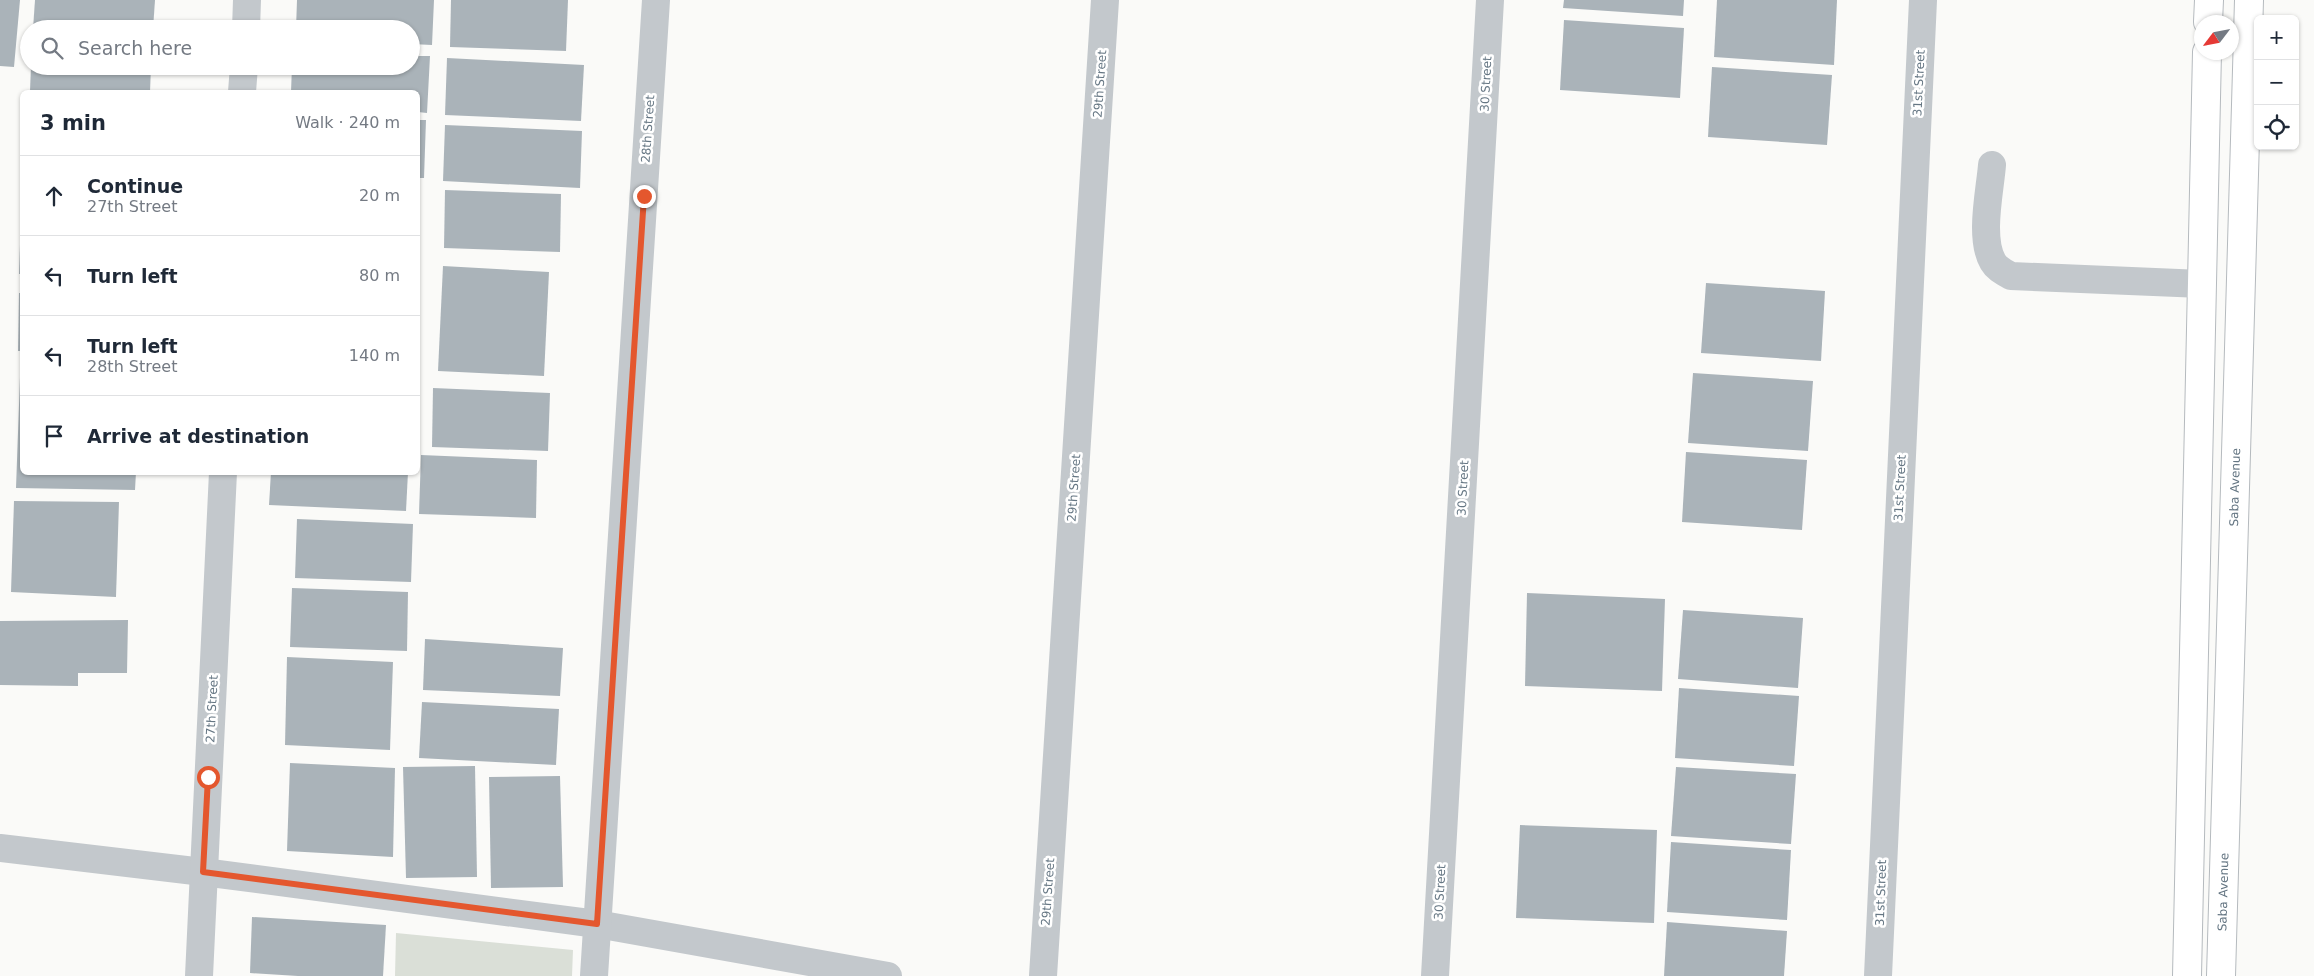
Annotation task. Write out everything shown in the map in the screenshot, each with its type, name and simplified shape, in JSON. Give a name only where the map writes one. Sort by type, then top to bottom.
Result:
[{"type":"main road","points":[[2208,0],[2208,15]]},
{"type":"main road","name":"Saba Avenue","points":[[2221,976],[2250,0]]},
{"type":"main road","points":[[2187,976],[2207,60]]},
{"type":"street","points":[[246,20],[247,0]]},
{"type":"street","name":"28th Street","points":[[594,976],[656,0]]},
{"type":"street","name":"29th Street","points":[[1043,976],[1105,0]]},
{"type":"street","name":"30 Street","points":[[1435,976],[1490,0]]},
{"type":"street","name":"31st Street","points":[[1878,976],[1923,0]]},
{"type":"street","points":[[242,90],[243,75]]},
{"type":"street","points":[[1992,164],[1986,236],[1992,261],[1999,269],[2011,276],[2202,284]]},
{"type":"street","name":"27th Street","points":[[199,976],[224,475]]},
{"type":"street","points":[[0,848],[203,872],[597,924],[888,976]]},
{"type":"shaded area","points":[[396,933],[573,950],[572,976],[395,976]]},
{"type":"building","points":[[0,0],[20,0],[14,67],[0,66]]},
{"type":"building","points":[[35,0],[155,0],[154,20],[34,20]]},
{"type":"building","points":[[297,0],[434,0],[432,45],[420,44],[420,20],[296,20]]},
{"type":"building","points":[[451,0],[568,0],[566,51],[450,47]]},
{"type":"building","points":[[1564,0],[1684,0],[1683,16],[1563,8]]},
{"type":"building","points":[[1717,0],[1837,0],[1834,65],[1714,57]]},
{"type":"building","points":[[1564,20],[1684,28],[1680,98],[1560,90]]},
{"type":"building","points":[[420,56],[430,56],[427,113],[420,112],[420,90],[291,90],[292,75],[420,75]]},
{"type":"building","points":[[447,58],[584,65],[581,121],[445,115]]},
{"type":"building","points":[[1712,67],[1832,75],[1827,145],[1708,137]]},
{"type":"building","points":[[31,75],[151,75],[150,90],[30,90]]},
{"type":"building","points":[[420,120],[426,120],[424,178],[420,178]]},
{"type":"building","points":[[445,125],[582,131],[580,188],[443,181]]},
{"type":"building","points":[[445,190],[561,194],[560,252],[444,248]]},
{"type":"building","points":[[443,266],[549,272],[544,376],[438,371]]},
{"type":"building","points":[[1706,283],[1825,291],[1821,361],[1701,353]]},
{"type":"building","points":[[19,293],[20,293],[20,351],[18,351]]},
{"type":"building","points":[[1693,373],[1813,381],[1808,451],[1688,443]]},
{"type":"building","points":[[20,377],[20,475],[136,475],[135,490],[16,488]]},
{"type":"building","points":[[433,388],[550,393],[548,451],[432,447]]},
{"type":"building","points":[[1686,452],[1807,460],[1802,530],[1682,522]]},
{"type":"building","points":[[421,455],[537,460],[536,518],[419,514]]},
{"type":"building","points":[[271,475],[408,475],[406,511],[269,505]]},
{"type":"building","points":[[14,501],[119,502],[116,597],[11,592]]},
{"type":"building","points":[[297,519],[413,524],[411,582],[295,578]]},
{"type":"building","points":[[292,588],[408,592],[407,651],[290,647]]},
{"type":"building","points":[[1527,593],[1665,599],[1662,691],[1525,686]]},
{"type":"building","points":[[1683,610],[1803,618],[1798,688],[1678,679]]},
{"type":"building","points":[[128,620],[127,673],[78,673],[78,686],[0,685],[0,621]]},
{"type":"building","points":[[425,639],[563,648],[560,696],[423,690]]},
{"type":"building","points":[[287,657],[393,662],[390,750],[285,745]]},
{"type":"building","points":[[1679,688],[1799,696],[1794,766],[1675,758]]},
{"type":"building","points":[[422,702],[559,709],[556,765],[419,758]]},
{"type":"building","points":[[290,763],[395,768],[393,857],[287,851]]},
{"type":"building","points":[[475,766],[477,877],[406,878],[403,767]]},
{"type":"building","points":[[1676,767],[1796,774],[1791,844],[1671,836]]},
{"type":"building","points":[[560,776],[563,887],[491,888],[489,777]]},
{"type":"building","points":[[1520,825],[1657,830],[1654,923],[1516,918]]},
{"type":"building","points":[[1671,842],[1791,850],[1787,920],[1667,912]]},
{"type":"building","points":[[252,917],[386,925],[383,976],[298,976],[250,973]]},
{"type":"building","points":[[1667,922],[1787,931],[1784,976],[1664,976]]},
{"type":"route","points":[[208,777],[203,872],[597,924],[644,196]]}]
